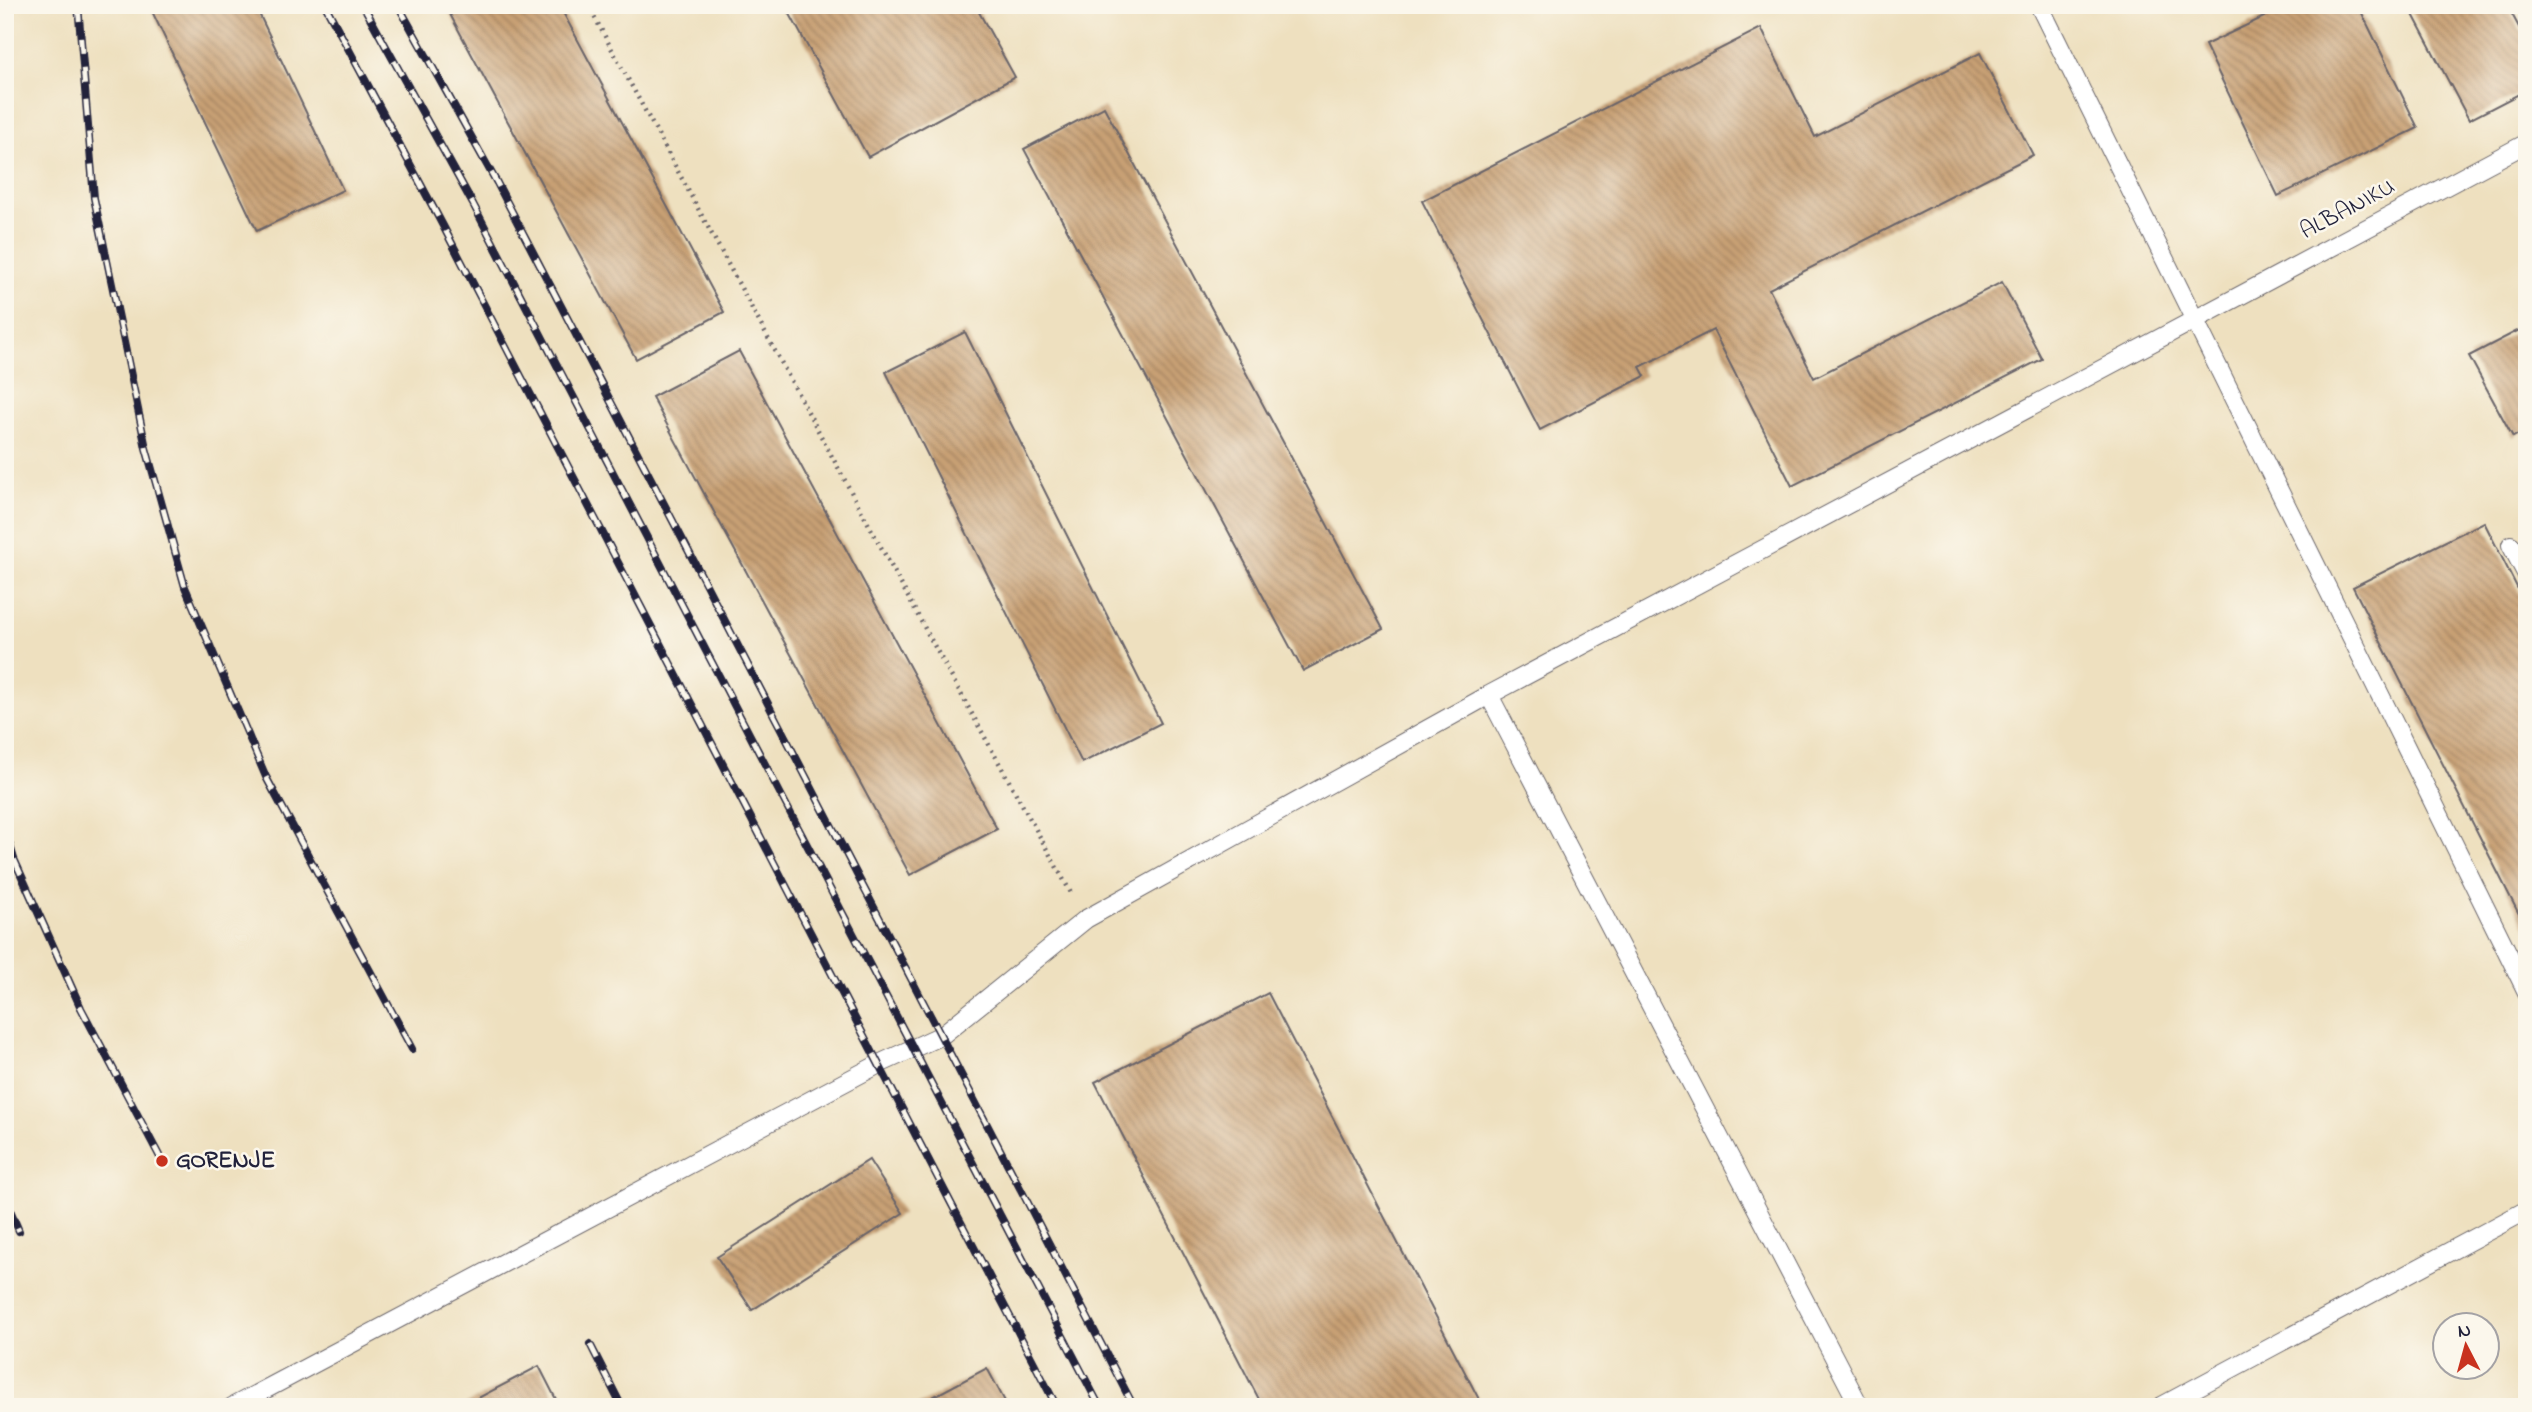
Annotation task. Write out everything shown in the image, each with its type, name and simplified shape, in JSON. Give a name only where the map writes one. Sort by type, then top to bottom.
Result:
[{"type":"lane","points":[[2039,5],[2527,992]]},
{"type":"lane","name":"ALBANIKU","points":[[232,1407],[879,1064],[942,1035],[1086,919],[1489,695],[2527,144]]},
{"type":"lane","points":[[2511,545],[2527,575]]},
{"type":"lane","points":[[1489,695],[1860,1407]]},
{"type":"lane","points":[[2160,1407],[2527,1210]]},
{"type":"path","points":[[588,5],[934,647],[1086,919]]},
{"type":"building","points":[[149,5],[255,5],[343,190],[257,231]]},
{"type":"building","points":[[445,5],[559,5],[724,312],[636,359]]},
{"type":"building","points":[[785,5],[975,5],[1015,77],[868,157]]},
{"type":"building","points":[[2289,5],[2358,5],[2418,128],[2278,196],[2205,45]]},
{"type":"building","points":[[2408,5],[2507,5],[2527,42],[2527,90],[2469,120]]},
{"type":"building","points":[[1761,28],[1815,137],[1980,53],[2033,155],[1769,289],[1814,378],[2002,282],[2042,359],[1792,486],[1713,330],[1640,367],[1645,376],[1540,430],[1422,201]]},
{"type":"building","points":[[1104,107],[1383,629],[1303,671],[1024,149]]},
{"type":"building","points":[[2527,326],[2527,429],[2513,437],[2469,356]]},
{"type":"building","points":[[965,332],[1161,723],[1082,763],[886,372]]},
{"type":"building","points":[[739,351],[997,829],[910,875],[652,397]]},
{"type":"building","points":[[2484,522],[2527,607],[2527,930],[2353,587]]},
{"type":"building","points":[[1268,993],[1483,1407],[1263,1407],[1095,1082]]},
{"type":"building","points":[[869,1160],[903,1213],[752,1310],[717,1257]]},
{"type":"building","points":[[539,1366],[560,1407],[461,1407]]},
{"type":"building","points":[[987,1368],[1008,1407],[914,1407]]},
{"type":"railway","points":[[78,5],[94,198],[146,448],[185,587],[266,777],[412,1049]]},
{"type":"railway","points":[[325,5],[442,224],[1057,1407]]},
{"type":"railway","points":[[363,5],[473,204],[1100,1407]]},
{"type":"railway","points":[[398,5],[497,183],[1134,1407]]},
{"type":"railway","points":[[5,829],[14,859],[81,1008],[162,1161]]},
{"type":"railway","points":[[5,1198],[19,1231]]},
{"type":"railway","points":[[590,1344],[622,1407]]},
{"type":"place","name":"GORENJE","points":[[162,1161]]}]
